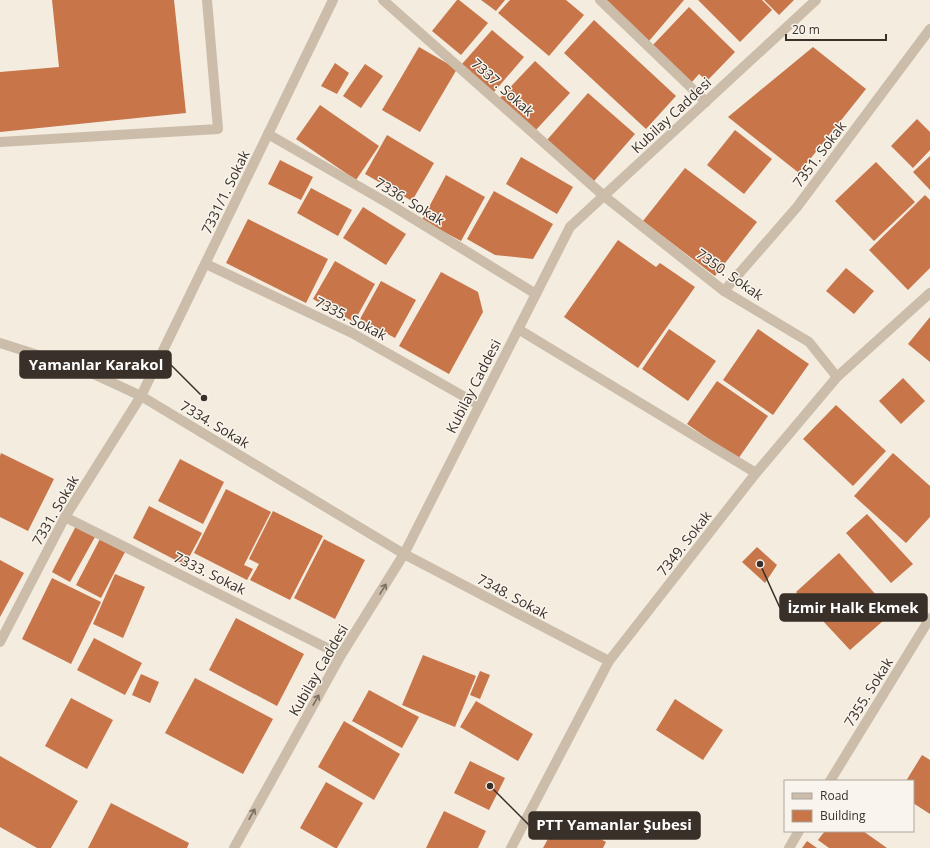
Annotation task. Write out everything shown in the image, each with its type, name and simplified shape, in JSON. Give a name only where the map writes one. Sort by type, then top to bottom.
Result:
[{"type":"street","points":[[0,142],[218,129],[207,0]]},
{"type":"street","name":"7331/1. Sokak","points":[[141,396],[333,0]]},
{"type":"street","name":"7337. Sokak","points":[[383,0],[604,196]]},
{"type":"street","points":[[600,0],[706,102]]},
{"type":"street","name":"Kubilay Caddesi","points":[[234,848],[341,655],[404,554],[570,227],[816,0]]},
{"type":"street","name":"7351. Sokak","points":[[724,291],[797,206],[930,29]]},
{"type":"street","name":"7336. Sokak","points":[[268,134],[391,205],[536,294]]},
{"type":"street","name":"7350. Sokak","points":[[604,196],[724,291],[809,342],[837,377]]},
{"type":"street","name":"7335. Sokak","points":[[206,264],[352,333],[479,405]]},
{"type":"street","name":"7349. Sokak","points":[[511,848],[609,661],[756,473],[837,377],[930,293]]},
{"type":"street","points":[[518,329],[756,473]]},
{"type":"street","name":"7334. Sokak","points":[[0,343],[85,370],[141,396],[404,554]]},
{"type":"street","name":"7331. Sokak","points":[[0,642],[66,517],[141,396]]},
{"type":"street","name":"7333. Sokak","points":[[66,517],[341,655]]},
{"type":"street","name":"7348. Sokak","points":[[404,554],[609,661]]},
{"type":"street","name":"7355. Sokak","points":[[831,780],[930,618]]},
{"type":"street","points":[[789,848],[798,832]]},
{"type":"building","points":[[52,0],[174,0],[186,113],[0,132],[0,72],[59,67]]},
{"type":"building","points":[[457,0],[488,23],[461,55],[432,31]]},
{"type":"building","points":[[481,0],[505,0],[496,11]]},
{"type":"building","points":[[510,0],[566,0],[584,15],[549,56],[498,13]]},
{"type":"building","points":[[602,0],[684,0],[649,41]]},
{"type":"building","points":[[698,0],[762,0],[772,10],[740,42]]},
{"type":"building","points":[[764,0],[794,0],[779,15]]},
{"type":"building","points":[[689,7],[735,52],[707,81],[699,74],[691,83],[652,46]]},
{"type":"building","points":[[594,20],[676,96],[646,129],[564,53]]},
{"type":"building","points":[[492,30],[524,57],[494,92],[462,64]]},
{"type":"building","points":[[419,47],[457,69],[420,132],[382,110]]},
{"type":"building","points":[[813,47],[866,89],[799,173],[728,117]]},
{"type":"building","points":[[535,61],[570,93],[535,131],[500,98]]},
{"type":"building","points":[[335,63],[349,73],[337,94],[321,86]]},
{"type":"building","points":[[365,64],[383,76],[361,108],[343,96]]},
{"type":"building","points":[[588,93],[635,134],[594,181],[547,140]]},
{"type":"building","points":[[320,105],[379,146],[356,180],[296,139]]},
{"type":"building","points":[[917,119],[930,132],[930,150],[913,168],[891,146]]},
{"type":"building","points":[[735,130],[772,159],[744,194],[707,165]]},
{"type":"building","points":[[387,135],[434,163],[412,201],[365,174]]},
{"type":"building","points":[[930,156],[930,190],[913,172]]},
{"type":"building","points":[[521,157],[573,187],[557,214],[506,184]]},
{"type":"building","points":[[280,160],[313,177],[301,200],[268,184]]},
{"type":"building","points":[[876,162],[915,202],[874,241],[835,201]]},
{"type":"building","points":[[685,168],[757,222],[715,276],[643,221]]},
{"type":"building","points":[[446,175],[485,197],[461,241],[422,220]]},
{"type":"building","points":[[311,188],[352,210],[338,236],[297,213]]},
{"type":"building","points":[[494,191],[553,224],[533,259],[495,255],[467,239]]},
{"type":"building","points":[[925,195],[930,200],[930,268],[908,290],[869,250]]},
{"type":"building","points":[[363,207],[406,234],[386,265],[343,238]]},
{"type":"building","points":[[248,219],[328,259],[306,303],[226,263]]},
{"type":"building","points":[[618,240],[656,267],[660,263],[695,287],[638,368],[564,317]]},
{"type":"building","points":[[335,261],[375,284],[354,322],[313,299]]},
{"type":"building","points":[[846,268],[874,291],[854,314],[826,291]]},
{"type":"building","points":[[441,272],[478,292],[483,312],[449,374],[399,346]]},
{"type":"building","points":[[381,281],[416,300],[395,338],[360,319]]},
{"type":"building","points":[[930,317],[930,362],[908,344]]},
{"type":"building","points":[[669,329],[716,361],[688,401],[642,369]]},
{"type":"building","points":[[758,329],[809,364],[773,415],[723,380]]},
{"type":"building","points":[[903,378],[925,401],[901,424],[879,401]]},
{"type":"building","points":[[717,381],[768,416],[738,459],[687,424]]},
{"type":"building","points":[[836,405],[886,451],[853,486],[803,439]]},
{"type":"building","points":[[1,453],[54,479],[28,531],[0,517]]},
{"type":"building","points":[[893,453],[930,486],[930,517],[906,543],[854,496]]},
{"type":"building","points":[[180,459],[224,482],[203,524],[158,501]]},
{"type":"building","points":[[226,489],[271,512],[244,565],[253,569],[247,580],[194,553]]},
{"type":"building","points":[[149,506],[202,533],[185,565],[133,538]]},
{"type":"building","points":[[273,511],[323,536],[290,600],[250,580],[259,564],[249,559]]},
{"type":"building","points":[[867,514],[913,564],[891,583],[846,533]]},
{"type":"building","points":[[76,526],[95,537],[70,582],[52,572]]},
{"type":"building","points":[[100,539],[125,552],[101,598],[76,585]]},
{"type":"building","points":[[324,539],[365,560],[335,619],[294,598]]},
{"type":"building","points":[[757,547],[777,565],[765,583],[742,562]]},
{"type":"building","points":[[839,553],[892,613],[850,650],[796,592]]},
{"type":"building","points":[[0,560],[24,573],[0,617]]},
{"type":"building","points":[[115,574],[145,587],[123,638],[93,624]]},
{"type":"building","points":[[52,578],[101,602],[71,664],[22,639]]},
{"type":"building","points":[[236,618],[304,654],[277,706],[209,670]]},
{"type":"building","points":[[94,638],[142,663],[125,695],[77,670]]},
{"type":"building","points":[[423,655],[476,676],[455,727],[402,705]]},
{"type":"building","points":[[480,671],[490,675],[480,699],[470,695]]},
{"type":"building","points":[[141,674],[159,682],[150,703],[132,695]]},
{"type":"building","points":[[195,678],[273,719],[243,774],[165,733]]},
{"type":"building","points":[[369,690],[419,717],[402,748],[352,721]]},
{"type":"building","points":[[71,698],[113,720],[87,769],[45,746]]},
{"type":"building","points":[[675,699],[723,730],[703,760],[656,730]]},
{"type":"building","points":[[476,701],[533,734],[518,761],[460,727]]},
{"type":"building","points":[[344,721],[400,754],[374,800],[318,767]]},
{"type":"building","points":[[922,755],[930,760],[930,814],[914,804],[914,780],[907,780]]},
{"type":"building","points":[[0,756],[78,801],[51,848],[37,848],[0,827]]},
{"type":"building","points":[[470,761],[505,778],[489,810],[454,793]]},
{"type":"building","points":[[326,782],[363,803],[337,848],[300,828]]},
{"type":"building","points":[[111,803],[189,843],[187,848],[88,848]]},
{"type":"building","points":[[444,811],[486,831],[478,848],[426,848]]},
{"type":"building","points":[[560,817],[606,842],[603,848],[543,848]]},
{"type":"building","points":[[824,832],[864,832],[887,848],[829,848],[818,840]]},
{"type":"building","points":[[807,841],[817,848],[802,848]]},
{"type":"place","name":"Yamanlar Karakol","points":[[204,398]]},
{"type":"place","name":"İzmir Halk Ekmek","points":[[760,564]]},
{"type":"place","name":"PTT Yamanlar Şubesi","points":[[490,786]]}]
